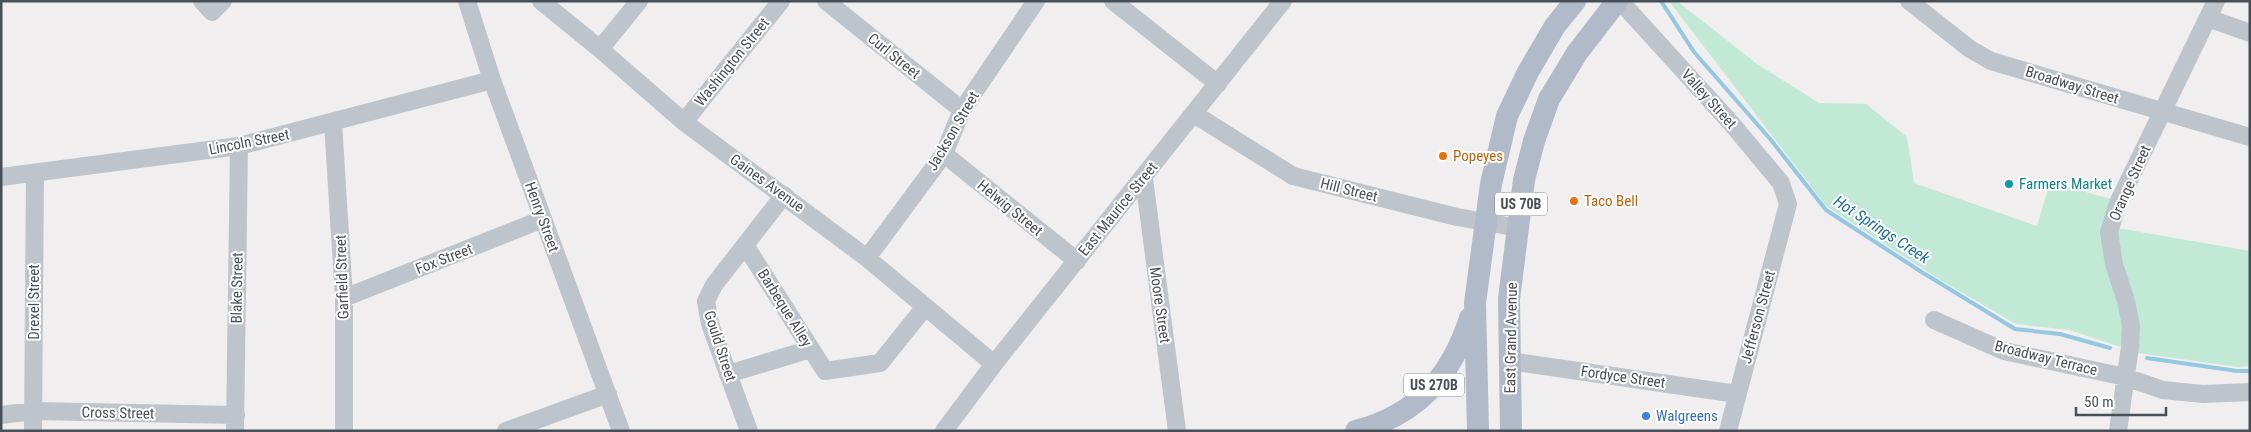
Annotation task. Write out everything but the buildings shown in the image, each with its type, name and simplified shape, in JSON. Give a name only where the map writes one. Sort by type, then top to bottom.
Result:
[{"type":"main road","name":"US 70B","points":[[1478,431],[1475,303],[1491,184],[1507,116],[1555,26],[1575,1]]},
{"type":"main road","name":"East Grand Avenue","points":[[1511,431],[1509,299],[1524,180],[1534,141],[1549,99],[1577,53],[1618,1]]},
{"type":"main road","name":"US 270B","points":[[1356,431],[1378,425],[1406,410],[1426,396],[1454,359],[1463,342],[1475,303]]},
{"type":"street","name":"Henry Street","points":[[467,1],[492,80],[621,431]]},
{"type":"street","name":"Gaines Avenue","points":[[540,1],[600,49],[684,122],[784,194],[867,258],[994,364]]},
{"type":"street","points":[[600,49],[639,1]]},
{"type":"street","name":"Washington Street","points":[[684,122],[781,1]]},
{"type":"street","name":"Curl Street","points":[[826,1],[962,110]]},
{"type":"street","name":"Jackson Street","points":[[867,258],[944,154],[962,110],[1036,1]]},
{"type":"street","points":[[1113,1],[1218,84]]},
{"type":"street","name":"East Maurice Street","points":[[951,426],[994,364],[1144,179],[1283,1]]},
{"type":"street","name":"Valley Street","points":[[1618,1],[1731,123],[1781,183],[1788,204]]},
{"type":"street","name":"Broadway Street","points":[[1909,1],[1970,49],[1991,61],[2250,137]]},
{"type":"street","points":[[2211,7],[2250,33]]},
{"type":"street","name":"Orange Street","points":[[2118,431],[2130,347],[2131,326],[2126,301],[2114,264],[2109,232],[2118,203],[2211,7]]},
{"type":"street","name":"Lincoln Street","points":[[1,177],[239,146],[492,80]]},
{"type":"street","name":"Hill Street","points":[[1194,114],[1293,176],[1485,222],[1518,228]]},
{"type":"street","name":"Garfield Street","points":[[333,123],[344,298],[344,431]]},
{"type":"street","name":"Blake Street","points":[[235,423],[239,146]]},
{"type":"street","name":"Helwig Street","points":[[944,154],[1077,261]]},
{"type":"street","name":"Drexel Street","points":[[33,431],[34,174]]},
{"type":"street","name":"Moore Street","points":[[1144,179],[1177,431]]},
{"type":"street","name":"Gould Street","points":[[749,431],[710,324],[706,301],[714,285],[784,194]]},
{"type":"street","name":"Jefferson Street","points":[[1728,431],[1788,204]]},
{"type":"street","name":"Fox Street","points":[[344,298],[544,220]]},
{"type":"street","name":"Barbeque Alley","points":[[745,245],[825,371],[880,362],[925,307]]},
{"type":"street","name":"Broadway Terrace","points":[[1934,320],[2004,351],[2125,377],[2163,390],[2203,394],[2250,392]]},
{"type":"street","points":[[728,374],[811,349]]},
{"type":"street","name":"Fordyce Street","points":[[1509,361],[1737,394]]},
{"type":"street","points":[[506,431],[608,394]]},
{"type":"street","name":"Cross Street","points":[[1,415],[34,411],[235,423]]},
{"type":"green space","points":[[1669,1],[1677,1],[1757,64],[1819,103],[1866,104],[1907,137],[1914,183],[2037,226],[2050,182],[2114,200],[2125,325],[2121,347],[2069,330],[2016,324],[1942,281],[1826,206]]},
{"type":"green space","points":[[2117,228],[2250,251],[2250,366],[2238,367],[2138,353],[2137,318],[2121,267]]},
{"type":"waterway","name":"Hot Springs Creek","points":[[1661,1],[1694,52],[1771,140],[1826,210],[1920,271],[2015,329],[2060,334],[2110,348]]},
{"type":"waterway","name":"Hot Springs Creek","points":[[2147,358],[2237,371],[2250,371]]},
{"type":"place","name":"Popeyes","points":[[1443,156]]},
{"type":"place","name":"Farmers Market","points":[[2009,184]]},
{"type":"place","name":"Taco Bell","points":[[1574,201]]},
{"type":"place","name":"Walgreens","points":[[1646,416]]}]
